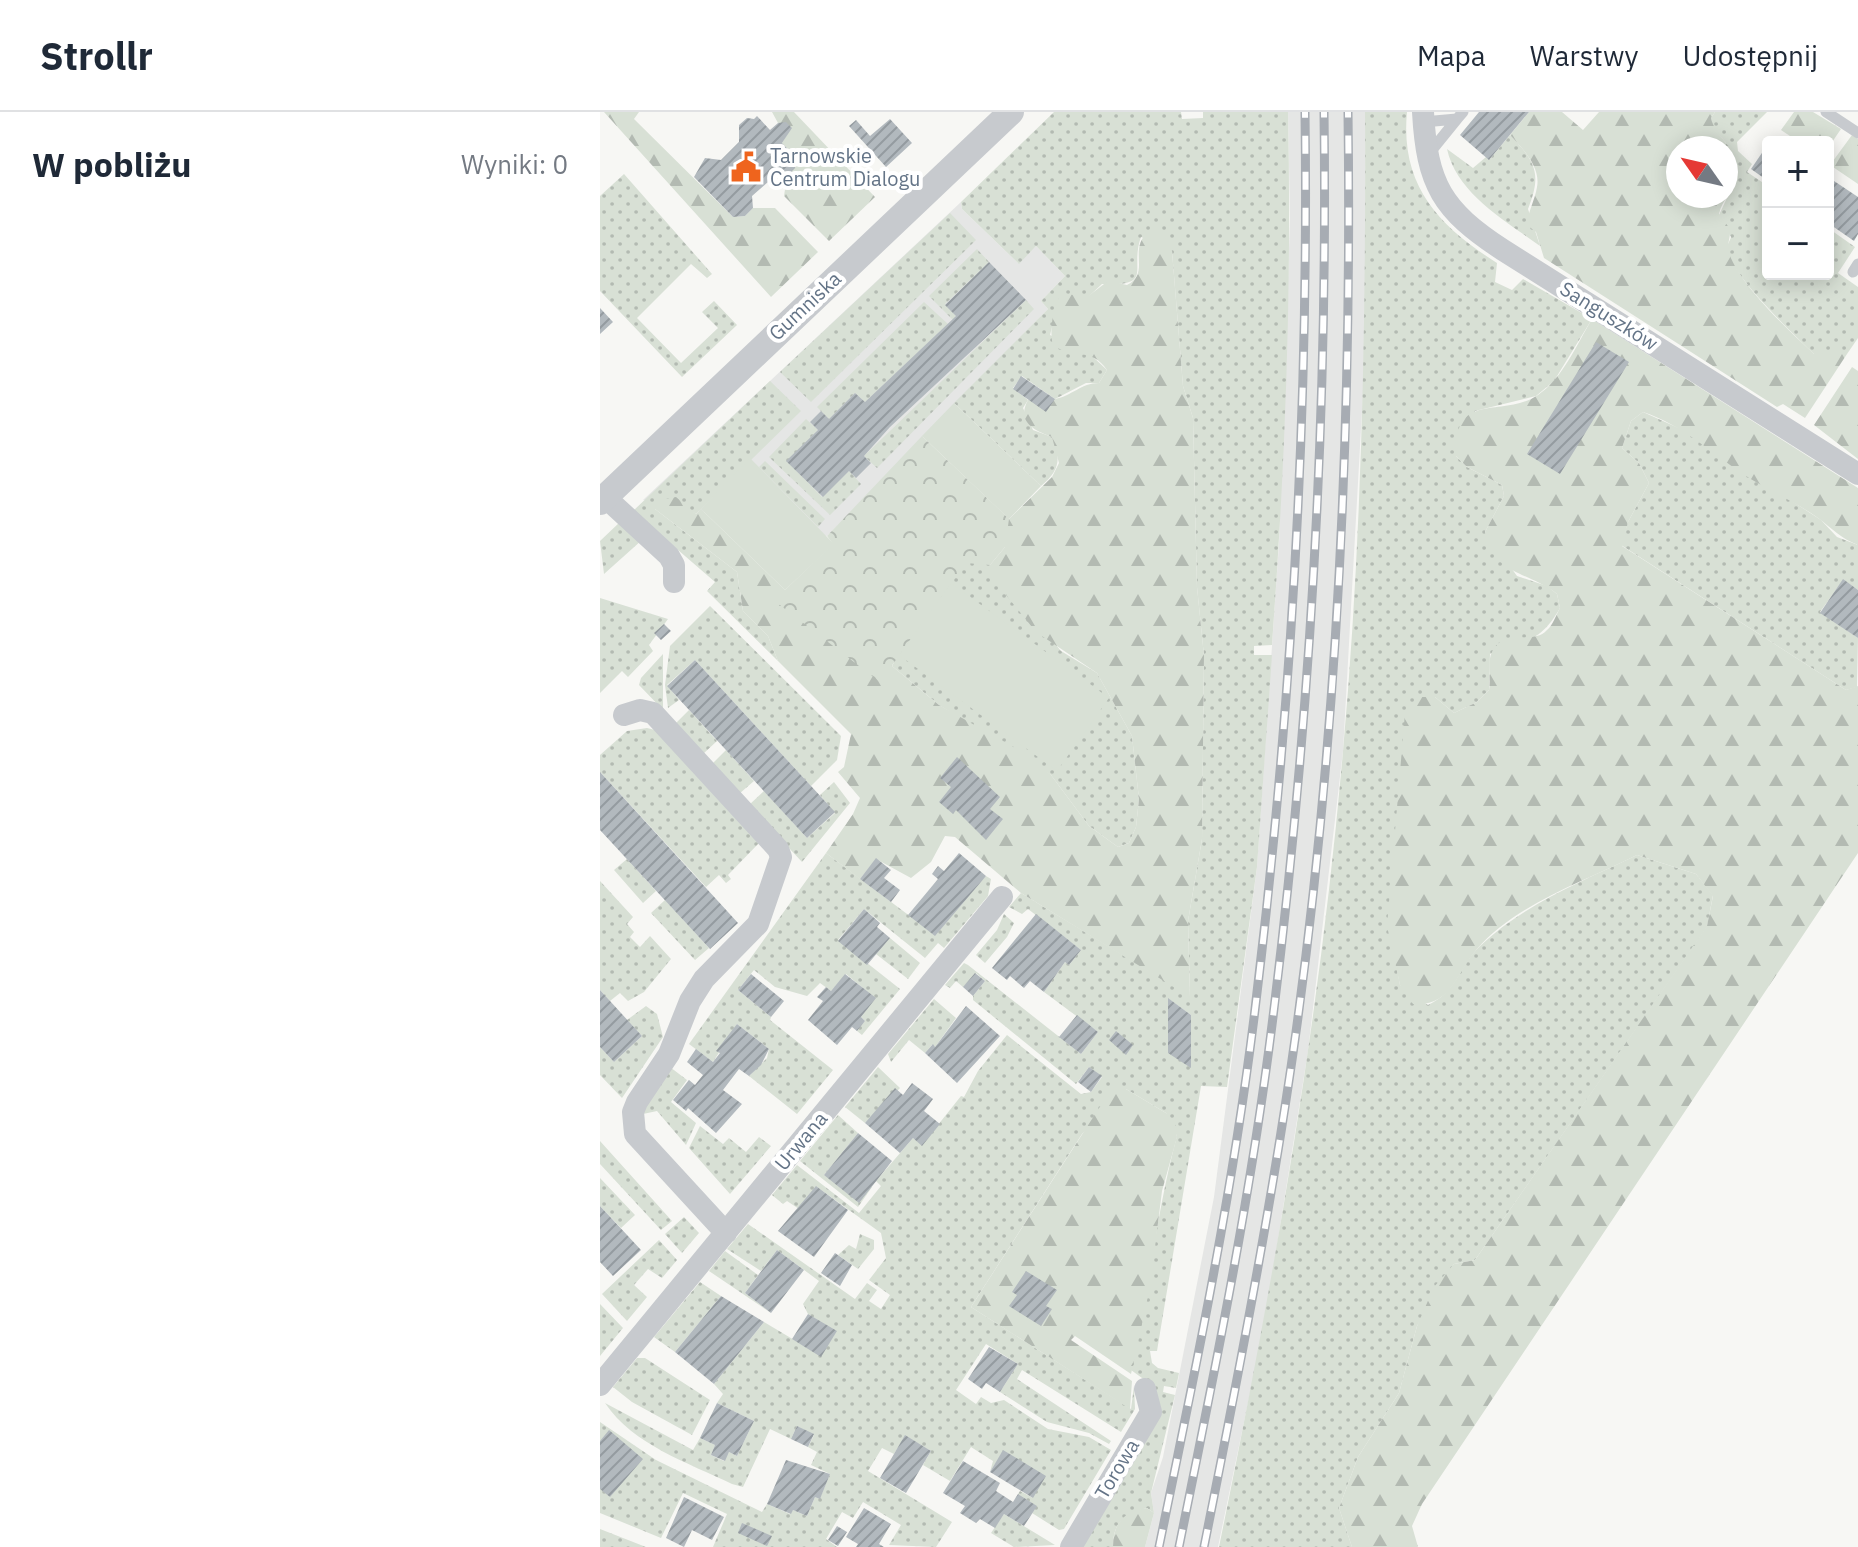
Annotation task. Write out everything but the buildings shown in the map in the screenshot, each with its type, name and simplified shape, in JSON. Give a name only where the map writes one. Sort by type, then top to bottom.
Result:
[{"type":"street","name":"Gumniska","points":[[602,499],[1011,112]]},
{"type":"street","name":"Sanguszków","points":[[1423,117],[1427,156],[1436,184],[1453,213],[1479,234],[1858,474]]},
{"type":"street","points":[[602,499],[669,556],[674,565],[674,582]]},
{"type":"street","points":[[624,715],[640,710],[653,713],[778,849],[781,857],[758,924],[697,988],[669,1054],[633,1112],[635,1134],[726,1233]]},
{"type":"street","name":"Urwana","points":[[600,1385],[1002,897]]},
{"type":"street","name":"Torowa","points":[[1071,1547],[1151,1412],[1145,1389]]},
{"type":"lane","points":[[1826,112],[1858,133]]},
{"type":"lane","points":[[1423,117],[1460,115]]},
{"type":"lane","points":[[1427,156],[1460,115]]},
{"type":"shaded area","points":[[1288,112],[1365,112],[1366,339],[1343,751],[1308,1051],[1265,1321],[1218,1547],[1145,1547],[1154,1513],[1151,1493],[1163,1457],[1214,1197],[1257,867],[1279,543],[1290,219]]},
{"type":"shaded area","points":[[961,202],[962,209],[1018,263],[1036,246],[1065,276],[1041,301],[1048,309],[827,536],[643,500]]},
{"type":"green space","points":[[604,112],[639,112],[634,119],[733,217],[745,216],[753,208],[775,208],[818,252],[771,297]]},
{"type":"green space","points":[[772,112],[794,112],[875,197],[829,241],[784,196],[787,176],[795,168],[782,143],[791,128],[778,123]]},
{"type":"green space","points":[[1054,112],[1181,112],[1182,119],[1203,118],[1203,112],[1288,112],[1288,312],[1277,579],[1272,645],[1254,646],[1254,655],[1272,655],[1257,867],[1227,1087],[1201,1086],[1157,1351],[1150,1351],[1152,1363],[1158,1368],[1179,1373],[1176,1388],[1164,1386],[1163,1392],[1175,1395],[1151,1493],[1154,1513],[1147,1508],[1121,1520],[1115,1531],[1113,1547],[1081,1547],[1160,1409],[1153,1386],[1131,1370],[1163,1194],[1177,1136],[1166,1113],[1126,1089],[1082,1134],[971,1307],[1131,1409],[1134,1386],[1135,1409],[1121,1432],[1022,1370],[1017,1379],[1111,1441],[1109,1444],[1089,1433],[1047,1422],[1000,1392],[1018,1364],[986,1344],[956,1390],[976,1404],[981,1397],[991,1403],[1004,1400],[1048,1429],[1089,1437],[1111,1450],[1064,1529],[1059,1530],[1032,1513],[1036,1506],[1018,1494],[1020,1491],[1033,1498],[1003,1451],[990,1472],[993,1461],[971,1447],[950,1481],[923,1465],[931,1451],[905,1436],[894,1454],[882,1448],[868,1471],[952,1522],[936,1547],[889,1545],[901,1525],[863,1502],[853,1518],[842,1512],[826,1539],[837,1547],[713,1547],[727,1514],[683,1493],[661,1538],[600,1513],[600,1422],[656,1460],[762,1512],[767,1504],[790,1514],[793,1510],[807,1516],[815,1497],[820,1498],[830,1474],[811,1465],[817,1452],[808,1447],[814,1435],[797,1426],[791,1439],[770,1429],[743,1487],[732,1484],[646,1442],[617,1418],[605,1403],[693,1450],[700,1438],[715,1445],[711,1455],[724,1461],[729,1452],[737,1456],[754,1421],[717,1403],[723,1394],[714,1384],[764,1322],[821,1356],[836,1332],[808,1314],[803,1304],[819,1281],[777,1250],[761,1271],[727,1249],[748,1224],[855,1299],[867,1283],[877,1290],[869,1301],[881,1309],[890,1295],[869,1280],[886,1258],[881,1233],[817,1187],[799,1209],[787,1201],[783,1204],[772,1195],[797,1165],[859,1213],[881,1186],[876,1181],[913,1138],[922,1145],[961,1096],[964,1097],[978,1071],[1007,1035],[1081,1094],[1091,1092],[1102,1077],[1089,1067],[1076,1084],[973,1000],[985,981],[976,973],[963,987],[956,981],[950,988],[945,985],[964,963],[968,965],[1081,1054],[1098,1032],[1044,992],[1065,962],[1069,965],[1081,950],[1028,909],[1022,914],[1009,907],[1021,893],[1190,996],[1188,921],[1202,839],[1204,656],[1197,587],[1193,418],[1183,386],[1172,251],[1141,237],[1134,279],[1118,284],[1102,284],[1087,298],[1056,311],[1050,335],[1091,355],[1107,370],[1099,383],[1086,383],[1055,399],[1022,376],[1013,388],[1028,400],[1023,408],[1033,430],[1052,437],[1055,445],[1058,458],[1055,470],[1041,486],[954,403],[1048,309],[1041,301],[1065,276],[1036,246],[1019,264],[962,209],[961,202]],"holes":[[[1169,999],[1191,1015],[1191,1068]]]},
{"type":"green space","points":[[1365,112],[1407,112],[1406,138],[1417,183],[1441,218],[1457,234],[1497,263],[1495,282],[1512,290],[1523,279],[1592,319],[1554,381],[1536,396],[1475,411],[1456,456],[1467,467],[1502,485],[1504,496],[1485,532],[1517,576],[1547,586],[1557,594],[1560,608],[1539,634],[1490,654],[1489,690],[1477,702],[1454,713],[1435,697],[1395,958],[1400,985],[1428,1005],[1446,993],[1473,954],[1497,931],[1555,894],[1637,855],[1696,874],[1713,895],[1707,927],[1475,1260],[1454,1264],[1417,1326],[1399,1393],[1358,1457],[1339,1508],[1352,1547],[1219,1547],[1293,1151],[1333,851],[1359,511],[1365,272]]},
{"type":"green space","points":[[1529,112],[1562,112],[1583,130],[1599,112],[1715,112],[1711,118],[1720,136],[1666,136],[1666,208],[1721,208],[1719,214],[1730,229],[1728,250],[1743,279],[1766,307],[1814,354],[1847,354],[1805,418],[1783,404],[1777,407],[1544,258],[1536,232],[1527,225],[1537,187],[1536,172],[1510,135]]},
{"type":"green space","points":[[1715,112],[1767,112],[1738,141],[1738,136],[1720,136],[1713,128],[1711,118]]},
{"type":"green space","points":[[1794,112],[1813,112],[1841,129],[1834,139],[1834,136],[1790,136],[1781,130]]},
{"type":"green space","points":[[1510,135],[1526,153],[1534,169],[1535,186],[1528,209],[1540,246],[1472,193],[1452,165],[1447,149],[1473,168],[1486,157],[1490,159]]},
{"type":"green space","points":[[1852,135],[1858,139],[1858,184],[1834,168],[1834,160]]},
{"type":"green space","points":[[1738,151],[1752,164],[1747,172],[1762,182],[1762,280],[1834,280],[1834,232],[1855,247],[1838,273],[1858,287],[1858,338],[1847,354],[1814,354],[1764,304],[1730,259],[1727,246],[1731,237],[1719,215],[1722,208],[1738,208]]},
{"type":"green space","points":[[624,174],[712,274],[707,278],[691,264],[637,318],[681,363],[718,328],[702,312],[714,301],[737,325],[682,377],[600,291],[600,196]]},
{"type":"green space","points":[[950,213],[976,240],[811,402],[780,372]]},
{"type":"green space","points":[[1150,230],[1159,231],[1172,251],[1183,386],[1193,418],[1197,587],[1204,656],[1202,839],[1188,921],[1190,997],[1021,893],[955,837],[945,836],[931,862],[911,878],[876,859],[860,879],[826,853],[853,814],[860,798],[838,772],[844,767],[851,734],[778,661],[768,636],[743,611],[737,572],[655,509],[665,499],[676,497],[696,514],[701,509],[785,590],[833,544],[951,464],[1009,519],[1052,477],[1059,463],[1052,437],[1033,428],[1026,420],[1024,414],[1028,400],[1049,400],[1099,383],[1107,370],[1095,358],[1067,352],[1053,345],[1051,333],[1056,304],[1062,293],[1087,297],[1108,281],[1127,285],[1134,280],[1138,274],[1143,237]],"holes":[[[1005,547],[990,565],[994,580],[1036,632],[1097,673],[1132,736],[1139,799],[1136,827],[1129,843],[1118,847],[1089,826],[1051,775],[1024,753],[939,705],[892,666],[845,569]]]},
{"type":"green space","points":[[977,249],[989,262],[945,304],[956,316],[953,320],[929,296]]},
{"type":"green space","points":[[1026,300],[1034,309],[877,468],[864,456]]},
{"type":"green space","points":[[924,302],[948,324],[865,402],[855,393],[829,419],[817,407]]},
{"type":"green space","points":[[1592,319],[1858,488],[1858,545],[1657,417],[1643,412],[1631,421],[1622,448],[1639,463],[1649,483],[1628,522],[1622,546],[1846,690],[1858,686],[1858,853],[1422,1504],[1412,1526],[1418,1547],[1352,1547],[1339,1508],[1358,1457],[1399,1393],[1417,1326],[1434,1287],[1454,1264],[1475,1260],[1707,926],[1713,896],[1696,874],[1637,855],[1552,895],[1511,919],[1477,949],[1452,987],[1436,1000],[1413,1004],[1400,985],[1387,926],[1405,713],[1419,697],[1435,697],[1454,713],[1477,702],[1489,690],[1490,660],[1497,645],[1511,638],[1541,635],[1551,625],[1560,608],[1557,594],[1514,571],[1496,557],[1485,532],[1504,496],[1502,485],[1467,467],[1456,456],[1457,435],[1462,422],[1471,414],[1482,409],[1524,402],[1547,388],[1569,360]]},
{"type":"green space","points":[[1852,367],[1858,371],[1858,459],[1814,425]]},
{"type":"green space","points":[[770,381],[801,411],[696,514],[686,508],[655,509],[737,572],[743,611],[768,636],[778,661],[707,591],[715,582],[633,511]]},
{"type":"green space","points":[[954,403],[1041,486],[1009,519],[922,436]]},
{"type":"green space","points":[[1643,412],[1683,430],[1821,520],[1837,537],[1858,545],[1858,590],[1843,580],[1820,612],[1858,638],[1857,687],[1846,690],[1621,545],[1628,522],[1649,483],[1639,463],[1622,448],[1631,421]]},
{"type":"green space","points":[[806,419],[818,430],[787,461],[822,497],[849,471],[861,484],[830,515],[769,457]]},
{"type":"green space","points":[[922,436],[1009,519],[1005,547],[990,565],[966,563],[880,682],[776,602],[833,544],[827,536]]},
{"type":"green space","points":[[750,458],[834,544],[785,590],[701,509]]},
{"type":"green space","points":[[765,461],[825,519],[818,527],[759,467]]},
{"type":"green space","points":[[620,522],[642,540],[604,574],[600,541]]},
{"type":"green space","points":[[967,536],[1061,651],[1097,673],[1132,736],[1139,799],[1136,827],[1129,843],[1118,847],[1089,826],[1051,775],[939,705],[892,666]]},
{"type":"green space","points":[[951,583],[1109,698],[1057,771],[899,655]]},
{"type":"green space","points":[[600,598],[668,619],[649,645],[653,651],[628,677],[622,671],[600,693]]},
{"type":"green space","points":[[710,606],[841,736],[837,760],[811,786],[695,660],[667,685],[679,700],[668,708],[665,685],[670,646]]},
{"type":"green space","points":[[663,654],[663,710],[639,685],[641,678]]},
{"type":"green space","points":[[689,710],[717,741],[703,754],[675,724]]},
{"type":"green space","points":[[655,730],[760,842],[728,875],[731,879],[726,883],[719,875],[706,887],[600,772],[600,755],[627,731]]},
{"type":"green space","points":[[726,750],[754,781],[739,794],[712,764]]},
{"type":"green space","points":[[834,782],[850,803],[802,862],[749,805],[764,791],[807,838],[835,813],[820,795]]},
{"type":"green space","points":[[826,853],[935,935],[986,876],[991,879],[988,896],[944,948],[938,943],[925,958],[864,909],[838,940],[900,989],[862,1035],[857,1031],[865,1021],[861,1017],[875,998],[846,974],[831,991],[820,983],[807,996],[775,987],[754,970],[738,990],[833,1070],[797,1114],[749,1076],[767,1058],[769,1049],[737,1024],[713,1062],[689,1044]]},
{"type":"green space","points":[[627,859],[656,891],[643,903],[614,870]]},
{"type":"green space","points":[[600,881],[633,917],[627,924],[634,932],[630,937],[640,947],[650,936],[671,959],[644,992],[628,1001],[620,993],[610,1001],[600,990]]},
{"type":"green space","points":[[665,900],[709,948],[695,960],[651,913]]},
{"type":"green space","points":[[1004,914],[1014,923],[1007,937],[985,963],[976,955],[997,930]]},
{"type":"green space","points":[[890,938],[920,963],[908,979],[876,954]]},
{"type":"green space","points":[[934,999],[956,1018],[935,1047],[932,1045],[925,1053],[909,1040],[891,1062],[888,1054]]},
{"type":"green space","points":[[646,1006],[657,1014],[663,1037],[622,1098],[600,1075],[600,1047],[614,1062],[642,1036],[627,1020]]},
{"type":"green space","points":[[670,1067],[687,1080],[671,1102],[696,1123],[686,1145],[657,1111],[643,1114],[647,1099]]},
{"type":"green space","points":[[878,1067],[900,1088],[865,1123],[845,1107]]},
{"type":"green space","points":[[1112,1088],[1126,1089],[1166,1113],[1175,1122],[1177,1137],[1162,1191],[1150,1287],[1131,1374],[1075,1336],[1071,1340],[1132,1381],[1130,1409],[971,1307]]},
{"type":"green space","points":[[838,1115],[858,1133],[824,1175],[872,1187],[858,1207],[800,1161]]},
{"type":"green space","points":[[700,1126],[723,1144],[729,1138],[746,1152],[759,1137],[771,1146],[730,1194],[689,1148]]},
{"type":"green space","points":[[600,1141],[672,1221],[661,1230],[600,1164]]},
{"type":"green space","points":[[600,1178],[635,1215],[621,1228],[600,1206]]},
{"type":"green space","points":[[684,1217],[699,1233],[682,1253],[665,1234]]},
{"type":"green space","points":[[860,1234],[874,1240],[874,1249],[858,1269],[838,1255],[849,1245],[856,1249]]},
{"type":"green space","points":[[659,1240],[677,1260],[662,1278],[648,1269],[634,1285],[647,1297],[627,1321],[602,1294]]},
{"type":"green space","points":[[725,1251],[758,1275],[745,1293],[771,1313],[709,1271]]},
{"type":"green space","points":[[700,1282],[721,1296],[675,1352],[654,1337]]},
{"type":"green space","points":[[600,1304],[623,1328],[600,1356]]},
{"type":"green space","points":[[637,1358],[645,1358],[710,1400],[692,1435],[632,1402],[613,1387]]},
{"type":"green space","points":[[1147,1508],[1154,1513],[1145,1547],[1113,1547],[1117,1525],[1121,1520],[1132,1512]]},
{"type":"green space","points":[[1004,1514],[1055,1545],[1014,1547],[991,1533]]},
{"type":"green space","points":[[600,1529],[646,1547],[600,1547]]},
{"type":"railway","points":[[1159,1547],[1212,1284],[1235,1151],[1267,905],[1295,566],[1304,339],[1305,112]]},
{"type":"railway","points":[[1179,1547],[1253,1156],[1272,1025],[1297,798],[1319,455],[1324,112]]},
{"type":"railway","points":[[1204,1547],[1276,1161],[1296,1032],[1322,803],[1332,688],[1344,458],[1348,112]]},
{"type":"place","name":"Tarnowskie Centrum Dialogu","points":[[746,167]]}]
